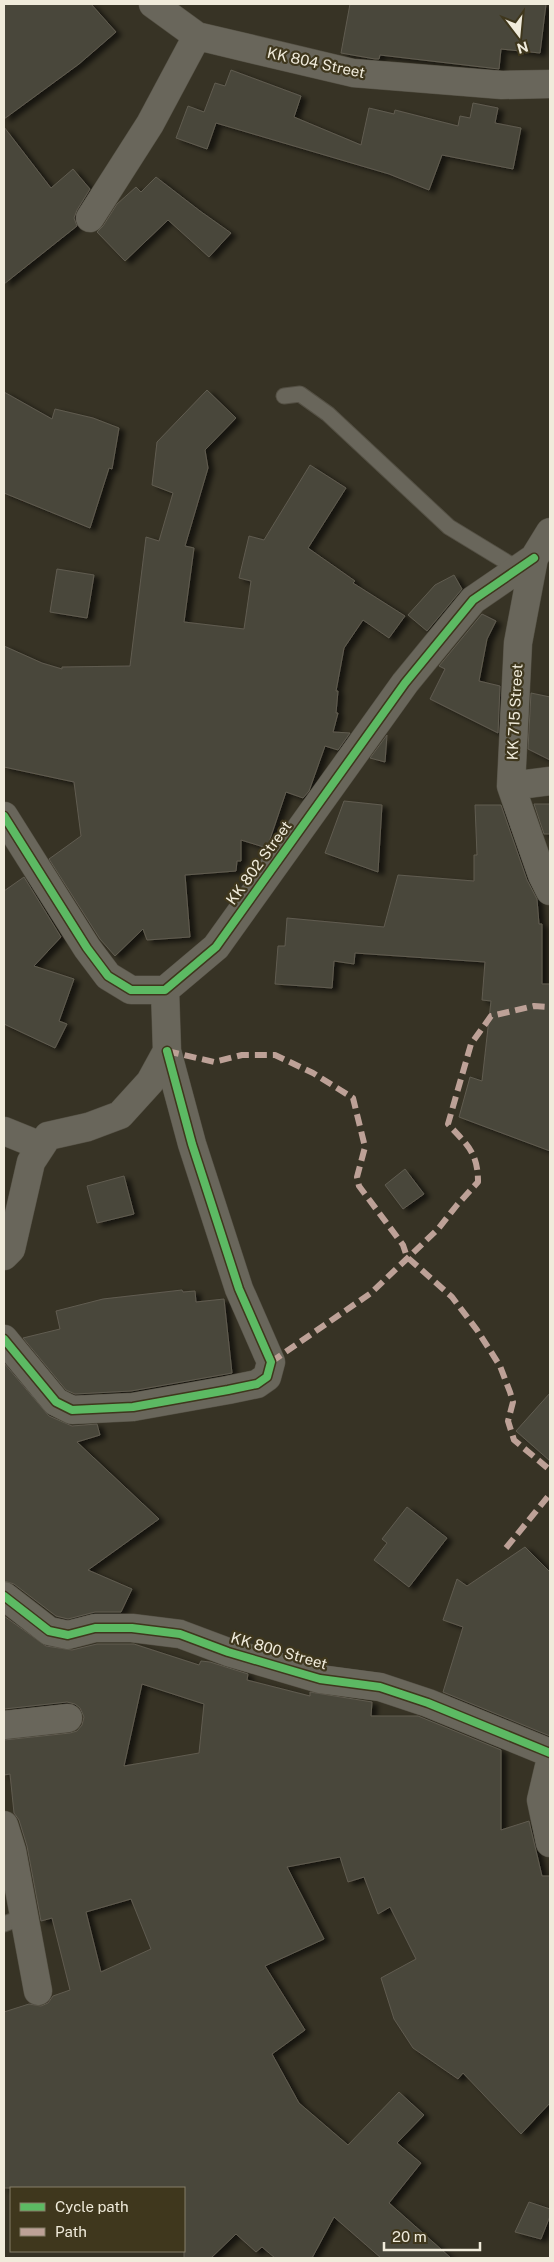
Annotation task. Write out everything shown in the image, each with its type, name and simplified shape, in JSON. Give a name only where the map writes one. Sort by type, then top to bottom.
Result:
[{"type":"street","name":"KK 804 Street","points":[[153,4],[197,36],[353,73],[502,84],[550,84]]},
{"type":"street","points":[[90,218],[150,124],[197,36]]},
{"type":"street","name":"KK 715 Street","points":[[550,532],[526,564],[518,642],[511,786],[542,875],[550,891]]},
{"type":"street","name":"KK 802 Street","points":[[165,990],[216,947],[405,683],[467,608],[474,600],[526,564]]},
{"type":"street","points":[[511,786],[550,781]]},
{"type":"street","points":[[4,816],[87,948],[108,976],[131,990],[165,990],[168,1051],[192,1144],[236,1280],[271,1362],[267,1377],[257,1384],[133,1407],[72,1410],[56,1402],[4,1339]]},
{"type":"street","points":[[4,1256],[11,1249],[31,1162],[48,1136],[88,1127],[120,1116],[150,1082],[168,1051]]},
{"type":"street","points":[[4,1132],[41,1146]]},
{"type":"street","name":"KK 800 Street","points":[[4,1596],[49,1631],[68,1635],[95,1628],[132,1628],[180,1634],[228,1652],[320,1679],[380,1687],[428,1703],[550,1753]]},
{"type":"street","points":[[4,1725],[68,1718]]},
{"type":"street","points":[[550,1762],[541,1800],[550,1843]]},
{"type":"street","points":[[4,1824],[13,1920],[38,1991]]},
{"type":"lane","points":[[284,396],[300,394],[328,414],[448,527],[526,564]]},
{"type":"building","points":[[4,4],[91,4],[116,32],[79,64],[4,119]]},
{"type":"building","points":[[350,4],[546,4],[540,53],[501,49],[499,69],[380,55],[379,59],[375,59],[341,53]]},
{"type":"building","points":[[231,70],[301,96],[294,117],[361,145],[369,108],[394,114],[395,110],[458,126],[460,116],[470,118],[473,103],[498,108],[495,123],[521,128],[513,169],[442,155],[429,190],[389,174],[216,123],[207,149],[176,138],[188,106],[204,112],[215,83],[225,86]]},
{"type":"building","points":[[4,127],[51,188],[73,169],[90,189],[74,218],[77,226],[4,284]]},
{"type":"building","points":[[156,177],[231,233],[209,257],[168,220],[125,261],[97,232],[117,204],[136,187],[141,192]]},
{"type":"building","points":[[207,390],[236,418],[205,450],[208,468],[185,546],[194,548],[184,622],[244,629],[251,581],[239,578],[249,536],[264,540],[310,465],[346,488],[308,548],[355,581],[353,583],[405,616],[389,638],[363,620],[344,648],[336,691],[338,691],[336,713],[338,713],[333,732],[350,733],[338,750],[325,746],[309,791],[303,798],[286,792],[267,848],[241,840],[241,861],[237,861],[236,871],[185,875],[190,937],[147,940],[143,929],[115,956],[100,939],[49,859],[81,836],[74,782],[4,767],[4,646],[42,663],[62,669],[62,667],[130,666],[146,537],[159,541],[173,493],[152,485],[157,442]]},
{"type":"building","points":[[4,392],[52,419],[55,409],[93,418],[119,428],[112,469],[109,468],[90,528],[4,493]]},
{"type":"building","points":[[57,569],[94,575],[87,618],[50,612]]},
{"type":"building","points":[[454,575],[462,589],[427,631],[408,615],[435,585]]},
{"type":"building","points":[[482,614],[496,621],[487,639],[479,681],[500,686],[498,733],[430,699],[445,669],[439,666]]},
{"type":"building","points":[[531,693],[550,697],[550,760],[528,749]]},
{"type":"building","points":[[387,735],[385,762],[370,758]]},
{"type":"building","points":[[344,801],[382,805],[378,872],[325,853]]},
{"type":"building","points":[[534,804],[550,804],[550,834],[544,834]]},
{"type":"building","points":[[475,805],[501,805],[527,880],[537,899],[539,924],[542,924],[542,984],[550,984],[550,1151],[459,1117],[470,1077],[482,1081],[491,1001],[482,1000],[485,962],[355,953],[354,964],[334,961],[332,988],[275,984],[278,946],[285,946],[287,918],[384,927],[398,875],[474,881],[474,855],[477,855]]},
{"type":"building","points":[[24,877],[61,937],[34,966],[74,979],[59,1021],[67,1024],[55,1048],[4,1024],[4,891]]},
{"type":"building","points":[[405,1169],[424,1194],[403,1209],[385,1185]]},
{"type":"building","points":[[124,1176],[134,1214],[97,1223],[87,1186]]},
{"type":"building","points":[[182,1290],[183,1292],[195,1291],[196,1302],[224,1299],[232,1373],[131,1391],[75,1394],[66,1390],[23,1338],[60,1329],[56,1311],[103,1299]]},
{"type":"building","points":[[4,1363],[49,1416],[72,1426],[97,1424],[100,1435],[77,1442],[159,1519],[88,1570],[132,1589],[121,1612],[95,1612],[68,1619],[56,1616],[14,1584],[4,1581]]},
{"type":"building","points":[[550,1393],[550,1461],[516,1431]]},
{"type":"building","points":[[407,1507],[447,1538],[409,1587],[374,1560],[387,1543],[382,1539]]},
{"type":"building","points":[[525,1547],[550,1572],[550,1736],[443,1692],[463,1627],[443,1620],[457,1579],[467,1586]]},
{"type":"building","points":[[4,1616],[46,1646],[72,1650],[97,1644],[134,1644],[199,1665],[201,1661],[210,1662],[248,1674],[247,1680],[310,1696],[310,1692],[372,1702],[371,1716],[418,1716],[501,1750],[501,1830],[529,1821],[542,1876],[550,1876],[550,2103],[521,2134],[463,2073],[458,2079],[413,2048],[394,2019],[381,1978],[416,1959],[390,1907],[378,1914],[364,1877],[348,1882],[340,1857],[287,1867],[324,1939],[265,1966],[305,2030],[272,2054],[299,2103],[348,2145],[399,2092],[424,2115],[397,2143],[421,2163],[389,2203],[451,2258],[381,2258],[334,2217],[312,2258],[275,2258],[262,2247],[256,2252],[236,2234],[211,2258],[184,2258],[185,2187],[4,2188],[4,2012],[29,2004],[41,2006],[48,2003],[53,1996],[70,1990],[52,1918],[41,1921],[27,1846],[19,1820],[14,1813],[10,1774],[4,1775],[4,1740],[77,1731],[82,1725],[84,1717],[80,1708],[75,1704],[67,1702],[4,1709]],"holes":[[[142,1684],[204,1704],[199,1753],[124,1766]],[[131,1899],[151,1949],[101,1972],[86,1912]]]},
{"type":"building","points":[[529,2202],[550,2209],[550,2216],[541,2239],[515,2232]]},
{"type":"marked path","points":[[271,1362],[371,1293],[438,1229],[478,1182],[474,1156],[448,1124],[471,1044],[491,1016],[534,1006],[550,1007]]},
{"type":"marked path","points":[[167,1051],[214,1062],[242,1055],[275,1055],[313,1073],[353,1098],[365,1147],[357,1177],[359,1186],[403,1245],[407,1257],[452,1297],[477,1330],[500,1366],[510,1392],[513,1402],[508,1421],[514,1440],[550,1470]]},
{"type":"marked path","points":[[506,1548],[550,1494]]},
{"type":"cycle path","points":[[4,816],[87,948],[108,976],[131,990],[165,990],[216,947],[405,683],[473,600],[534,558]]},
{"type":"cycle path","points":[[4,1339],[56,1402],[72,1410],[133,1407],[257,1384],[267,1377],[271,1362],[239,1289],[192,1144],[167,1051]]},
{"type":"cycle path","points":[[4,1596],[49,1631],[68,1635],[95,1628],[132,1628],[180,1634],[228,1652],[320,1679],[380,1687],[428,1703],[550,1753]]}]
